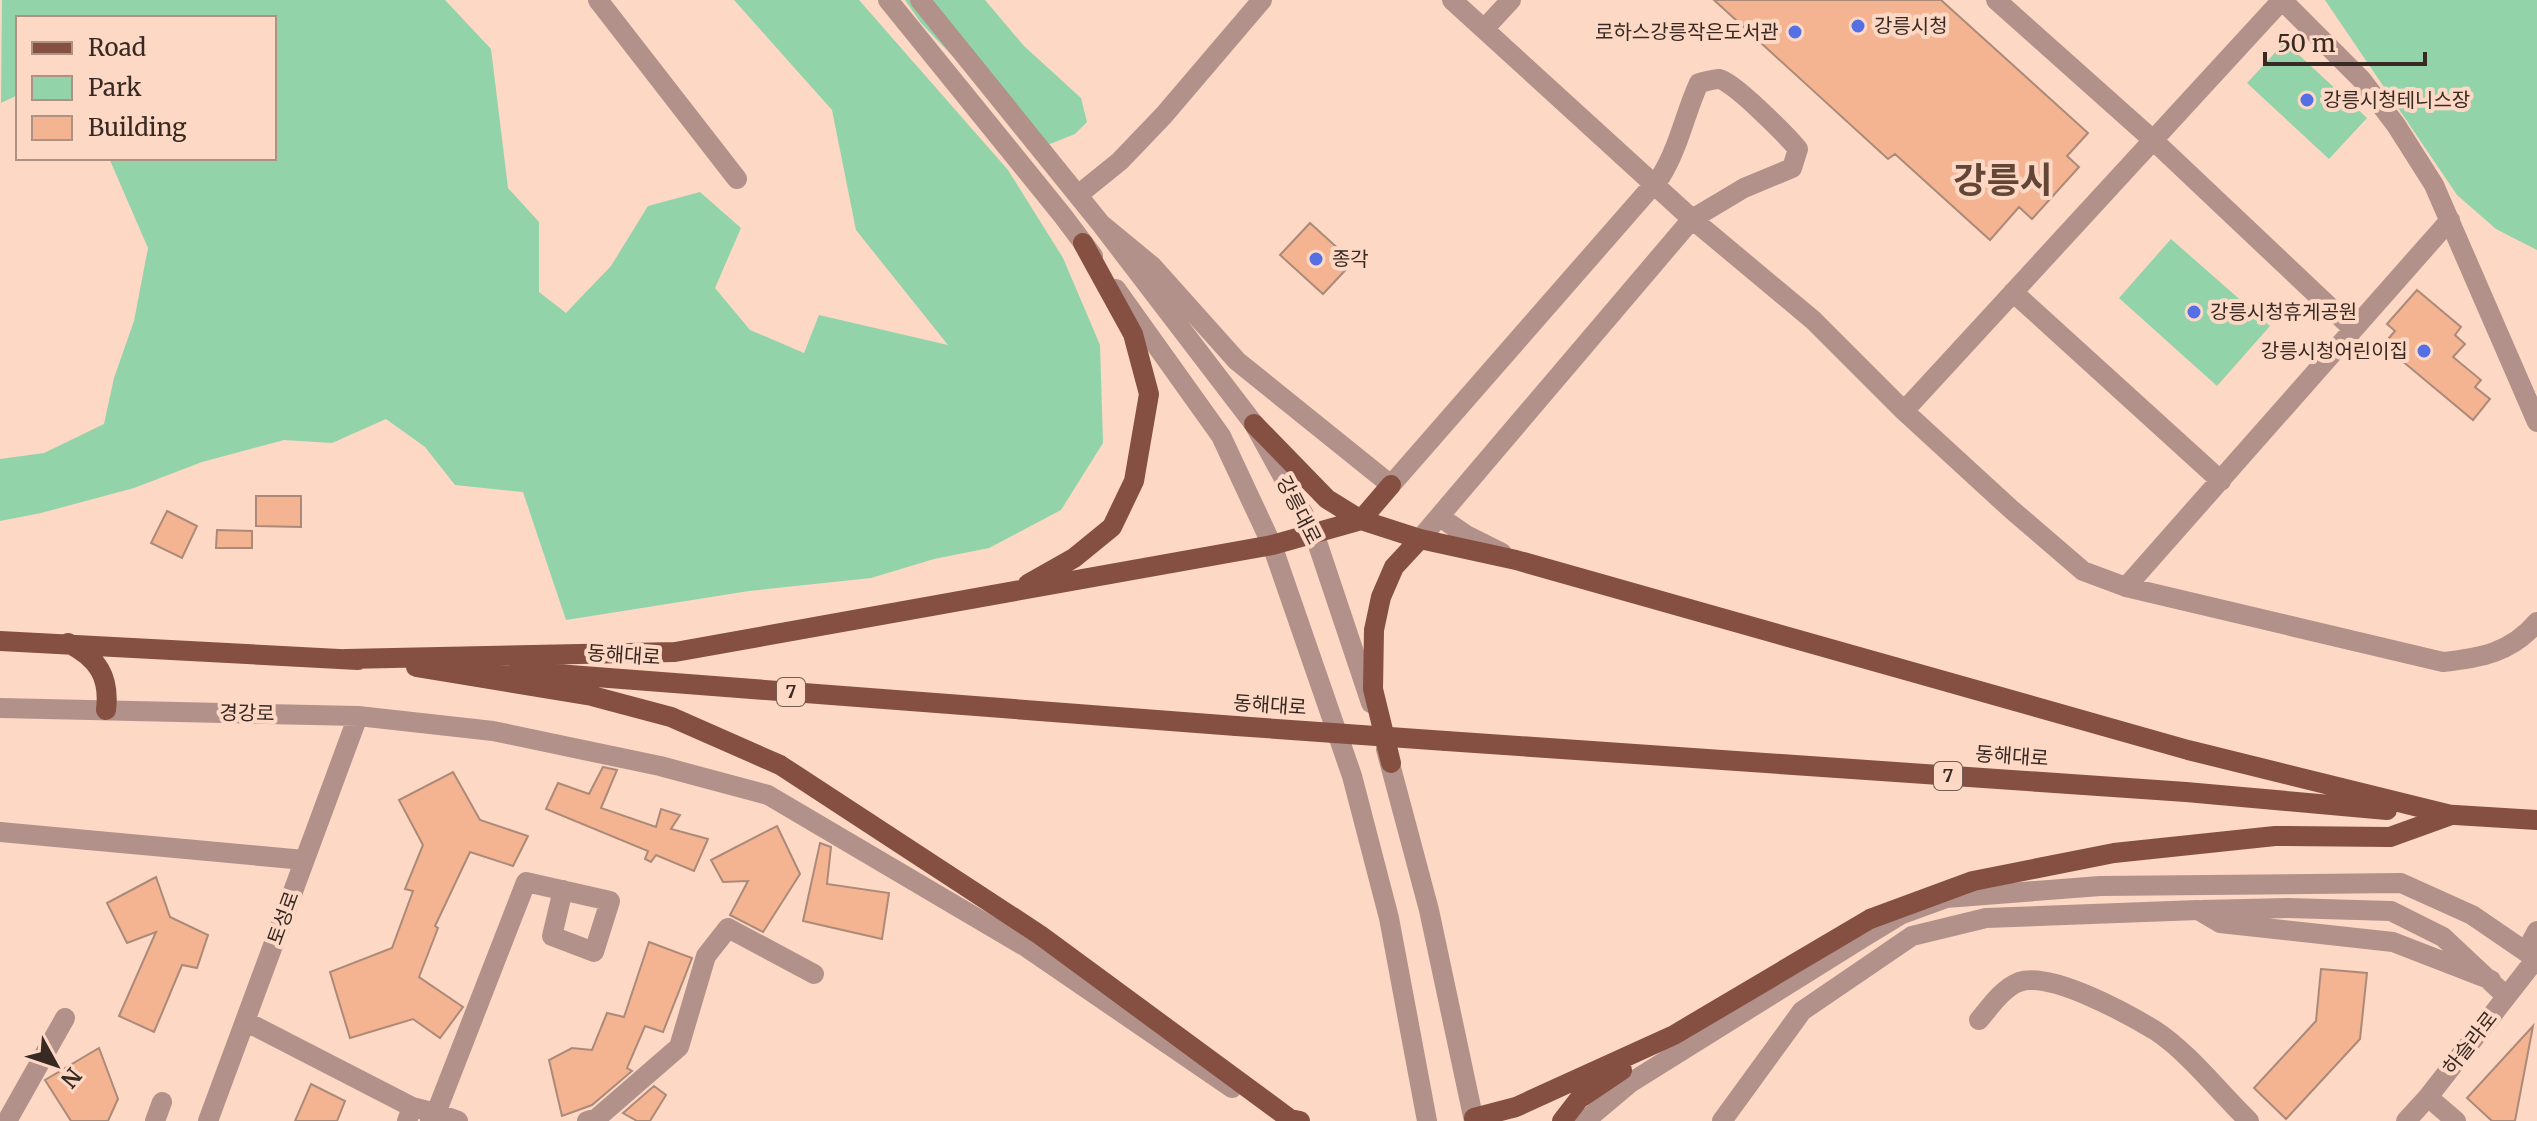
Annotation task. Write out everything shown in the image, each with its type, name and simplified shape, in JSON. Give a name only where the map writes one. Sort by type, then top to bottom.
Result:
[{"type":"main road","points":[[1011,593],[1074,558],[1112,527],[1134,481],[1149,394],[1133,334],[1083,243]]},
{"type":"main road","points":[[1254,424],[1327,499],[1361,520],[1420,539],[1516,560],[2188,750],[2451,815]]},
{"type":"main road","points":[[346,659],[675,652],[1272,545],[1361,520],[1391,485]]},
{"type":"main road","points":[[1391,763],[1373,689],[1374,630],[1381,597],[1394,567],[1420,539]]},
{"type":"main road","name":"동해대로","points":[[0,641],[381,661],[2537,820]]},
{"type":"main road","points":[[68,643],[86,652],[102,672],[108,693],[106,710]]},
{"type":"main road","points":[[381,661],[605,699],[671,717],[780,765],[1040,935],[1290,1120]]},
{"type":"main road","points":[[1562,1121],[1579,1099],[1674,1035],[1870,919],[1973,881],[2114,853],[2275,836],[2390,837],[2451,815]]},
{"type":"main road","points":[[1470,1120],[1516,1107],[1674,1035]]},
{"type":"street","points":[[598,0],[737,179]]},
{"type":"street","name":"강릉대로","points":[[888,0],[1083,243],[1221,436],[1272,545],[1352,776],[1389,918],[1427,1121]]},
{"type":"street","name":"강릉대로","points":[[920,0],[1101,224],[1254,424],[1314,533],[1391,763],[1429,910],[1470,1120]]},
{"type":"street","points":[[1078,195],[1120,161],[1164,115],[1262,0]]},
{"type":"street","points":[[1452,0],[1692,219],[1813,320],[1904,411],[2083,571],[2126,587],[2443,662],[2487,657],[2529,632],[2537,622]]},
{"type":"street","points":[[1485,28],[1511,0]]},
{"type":"street","points":[[1996,0],[2153,140],[2353,329]]},
{"type":"street","points":[[1904,411],[2282,0],[2370,90],[2434,185],[2537,422]]},
{"type":"street","points":[[1101,224],[1152,266],[1237,361],[1391,485],[1661,176],[1671,160],[1686,110],[1699,83],[1720,79],[1735,88],[1798,149],[1792,168],[1744,188],[1692,219],[1420,539]]},
{"type":"street","points":[[2126,587],[2450,220]]},
{"type":"street","points":[[2013,292],[2221,481]]},
{"type":"street","points":[[1440,517],[1466,535],[1516,560]]},
{"type":"street","name":"경강로","points":[[0,708],[358,716],[493,731],[660,766],[768,795],[1026,947],[1290,1120]]},
{"type":"street","name":"토성로","points":[[208,1121],[358,716]]},
{"type":"street","points":[[0,832],[304,860]]},
{"type":"street","points":[[433,1117],[526,882],[563,890]]},
{"type":"street","points":[[1585,1121],[1630,1083],[1864,937],[1902,914],[1946,898],[2100,886],[2401,883],[2472,915],[2533,963]]},
{"type":"street","points":[[1870,919],[1919,908]]},
{"type":"street","points":[[1722,1121],[1802,1011],[1912,936],[1986,918],[2288,908],[2391,911],[2443,937],[2506,996]]},
{"type":"street","points":[[2198,910],[2220,923],[2393,942],[2491,980]]},
{"type":"street","points":[[587,1121],[597,1118],[679,1047],[706,956],[728,928],[814,974]]},
{"type":"street","name":"하슬라로","points":[[2406,1121],[2533,963],[2529,946],[2537,931]]},
{"type":"street","points":[[1979,1020],[1999,997],[2020,982],[2050,982],[2092,996],[2156,1032],[2249,1121]]},
{"type":"street","points":[[7,1121],[65,1018]]},
{"type":"street","points":[[245,1021],[410,1114],[458,1121]]},
{"type":"street","points":[[2428,1097],[2456,1121]]},
{"type":"green space","points":[[2,0],[445,0],[491,49],[508,188],[539,222],[539,292],[566,313],[611,266],[648,206],[700,192],[741,228],[715,288],[750,330],[804,353],[819,315],[948,345],[856,230],[832,110],[734,0],[859,0],[1008,170],[1063,258],[1100,345],[1103,443],[1061,510],[989,548],[934,559],[871,578],[749,591],[566,620],[523,492],[455,485],[425,447],[386,419],[332,443],[284,440],[202,462],[134,488],[0,521],[0,459],[44,453],[104,424],[114,378],[134,321],[148,248],[110,160],[276,160],[276,16],[16,16],[16,96],[1,103]]},
{"type":"green space","points":[[905,0],[985,0],[1024,46],[1081,98],[1087,122],[1075,134],[1040,148],[921,23]]},
{"type":"green space","points":[[2325,0],[2537,0],[2537,250],[2496,229],[2457,195]]},
{"type":"green space","name":"강릉시청테니스장","points":[[2285,42],[2367,118],[2329,159],[2247,83]]},
{"type":"green space","name":"강릉시청휴게공원","points":[[2171,239],[2270,326],[2217,386],[2119,298]]},
{"type":"building","name":"강릉시청","points":[[1714,0],[1941,0],[2088,133],[2067,156],[2079,167],[2032,219],[2019,207],[1990,240],[1895,154],[1888,159]]},
{"type":"building","name":"종각","points":[[1310,223],[1353,262],[1323,294],[1280,255]]},
{"type":"building","name":"강릉시청어린이집","points":[[2417,290],[2461,327],[2455,335],[2465,344],[2453,357],[2481,380],[2475,387],[2490,399],[2473,420],[2383,345],[2395,331],[2387,324]]},
{"type":"building","points":[[256,496],[301,496],[301,527],[256,526]]},
{"type":"building","points":[[167,511],[197,526],[182,558],[151,543]]},
{"type":"building","points":[[217,530],[252,531],[252,548],[216,548]]},
{"type":"building","points":[[603,767],[617,770],[601,808],[656,827],[661,809],[680,815],[671,829],[708,839],[694,871],[656,855],[651,862],[645,859],[648,851],[546,809],[558,783],[589,794]]},
{"type":"building","points":[[453,772],[480,820],[528,836],[513,866],[470,852],[435,926],[438,928],[419,977],[463,1007],[440,1038],[413,1019],[350,1038],[330,972],[392,948],[413,891],[405,889],[423,845],[399,800]]},
{"type":"building","points":[[777,826],[800,874],[763,932],[730,915],[748,881],[723,882],[711,860]]},
{"type":"building","points":[[820,843],[831,847],[827,884],[889,893],[882,939],[803,921]]},
{"type":"building","points":[[156,877],[170,917],[208,935],[197,968],[182,965],[154,1032],[119,1016],[156,932],[127,943],[107,903]]},
{"type":"building","points":[[649,942],[692,958],[663,1032],[645,1026],[627,1068],[632,1071],[592,1105],[562,1116],[549,1060],[572,1048],[592,1050],[607,1013],[624,1017]]},
{"type":"building","points":[[2321,969],[2367,973],[2360,1039],[2286,1119],[2254,1088],[2316,1021]]},
{"type":"building","points":[[2533,1026],[2515,1121],[2492,1121],[2467,1098]]},
{"type":"building","points":[[99,1048],[118,1099],[108,1121],[71,1121],[45,1080]]},
{"type":"building","points":[[311,1084],[345,1101],[337,1121],[295,1121]]},
{"type":"building","points":[[654,1086],[666,1095],[650,1121],[637,1121],[623,1113]]},
{"type":"place","name":"강릉시청","points":[[1858,26]]},
{"type":"place","name":"로하스강릉작은도서관","points":[[1795,32]]},
{"type":"place","name":"강릉시청테니스장","points":[[2307,100]]},
{"type":"place","name":"종각","points":[[1316,259]]},
{"type":"place","name":"강릉시청휴게공원","points":[[2194,312]]},
{"type":"place","name":"강릉시청어린이집","points":[[2424,351]]},
{"type":"district","name":"강릉시","points":[[2003,180]]}]
